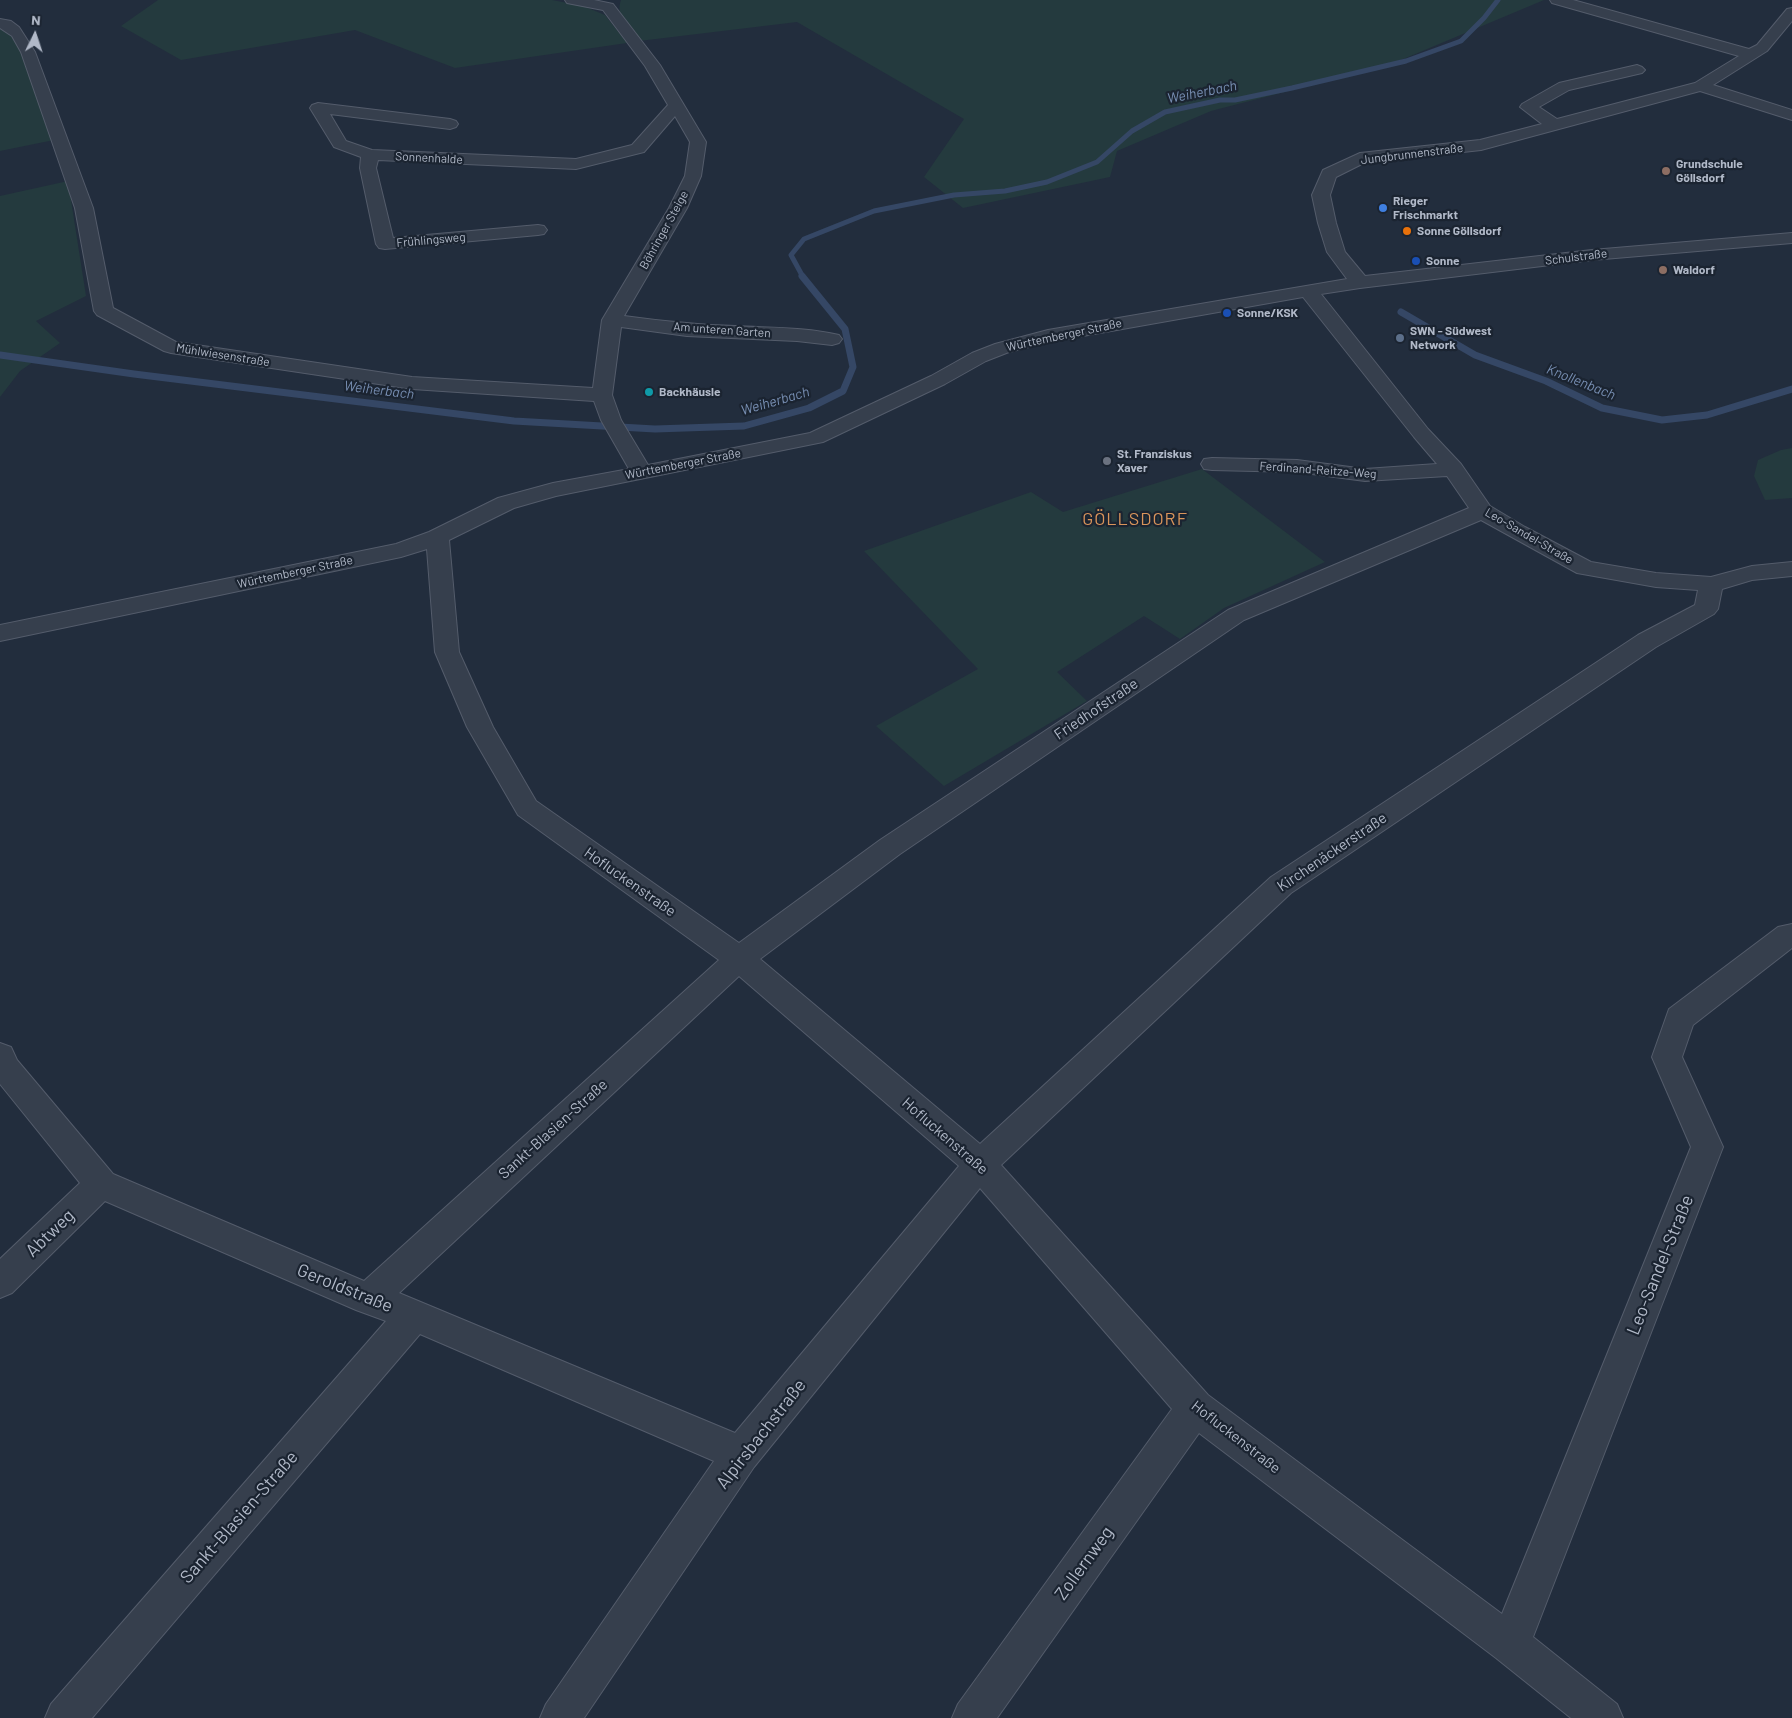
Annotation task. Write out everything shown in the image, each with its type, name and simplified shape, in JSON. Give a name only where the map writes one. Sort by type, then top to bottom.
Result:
[{"type":"street","points":[[572,0],[610,3]]},
{"type":"street","points":[[1557,0],[1752,55]]},
{"type":"street","name":"Böhringer Steige","points":[[610,3],[652,65],[698,142],[693,176],[669,224],[612,320],[602,395],[611,420],[624,445],[642,472]]},
{"type":"street","name":"Jungbrunnenstraße","points":[[1360,282],[1345,266],[1336,252],[1327,223],[1321,195],[1329,174],[1360,158],[1481,145],[1700,86],[1752,55],[1772,37],[1792,12]]},
{"type":"street","name":"Mühlwiesenstraße","points":[[0,23],[9,25],[18,33],[28,52],[84,208],[104,311],[171,347],[412,383],[602,395]]},
{"type":"street","points":[[1555,125],[1528,107],[1564,86],[1637,70]]},
{"type":"street","points":[[1700,86],[1792,115]]},
{"type":"street","name":"Sonnenhalde","points":[[450,124],[318,108],[340,144],[370,154],[576,164],[638,149],[675,106]]},
{"type":"street","name":"Frühlingsweg","points":[[370,154],[368,168],[385,244],[538,230]]},
{"type":"street","name":"Schulstraße","points":[[1360,282],[1592,255],[1792,238]]},
{"type":"street","name":"Württemberger Straße","points":[[0,633],[401,550],[438,537],[506,503],[553,490],[816,438],[938,380],[979,357],[1002,348],[1084,329],[1360,282]]},
{"type":"street","name":"Leo-Sandel-Straße","points":[[1308,291],[1421,433],[1454,469],[1482,511],[1517,532],[1585,568],[1656,580],[1711,584],[1752,573],[1792,569]]},
{"type":"street","name":"Am unteren Garten","points":[[612,320],[688,330],[797,335],[832,339]]},
{"type":"street","name":"Ferdinand-Reitze-Weg","points":[[1212,464],[1297,466],[1365,475],[1454,469]]},
{"type":"street","name":"Friedhofstraße","points":[[739,959],[890,846],[1236,615],[1482,511]]},
{"type":"street","name":"Hofluckenstraße","points":[[438,537],[447,652],[480,727],[526,808],[739,959],[980,1164],[1195,1408],[1510,1644],[1603,1718]]},
{"type":"street","name":"Kirchenäckerstraße","points":[[980,1164],[1281,885],[1647,641],[1706,608],[1711,584]]},
{"type":"street","name":"Leo-Sandel-Straße","points":[[1510,1644],[1707,1147],[1667,1057],[1680,1018],[1788,935],[1792,935]]},
{"type":"street","name":"Sankt-Blasien-Straße","points":[[368,1299],[739,959]]},
{"type":"street","name":"Geroldstraße","points":[[2,1066],[101,1184],[368,1299],[414,1315],[741,1454]]},
{"type":"street","name":"Alpirsbachstraße","points":[[560,1718],[741,1454],[980,1164]]},
{"type":"street","name":"Abtweg","points":[[0,1282],[101,1184]]},
{"type":"street","name":"Sankt-Blasien-Straße","points":[[65,1718],[414,1315]]},
{"type":"street","name":"Zollernweg","points":[[972,1718],[1195,1408]]},
{"type":"green space","points":[[158,0],[552,0],[583,6],[605,15],[627,43],[455,68],[355,30],[181,60],[121,26]]},
{"type":"green space","points":[[621,0],[1544,0],[1389,65],[1211,111],[1117,151],[1110,177],[963,208],[924,177],[964,119],[797,22],[639,41],[621,17]]},
{"type":"green space","points":[[3,27],[14,33],[54,140],[0,151],[0,29]]},
{"type":"green space","points":[[68,181],[86,296],[36,321],[60,343],[20,371],[0,397],[0,196]]},
{"type":"green space","points":[[1792,448],[1792,498],[1765,500],[1754,476],[1758,460],[1781,450]]},
{"type":"green space","points":[[1202,469],[1325,562],[1224,608],[1180,639],[1144,616],[1057,672],[1087,701],[944,786],[876,726],[978,669],[864,551],[1031,492],[1063,512]]},
{"type":"waterway","name":"Weiherbach","points":[[803,277],[791,255],[804,239],[874,211],[954,195],[1005,191],[1047,182],[1097,162],[1132,131],[1165,112],[1220,100],[1235,100],[1292,88],[1406,61],[1461,41],[1484,18],[1498,0]]},
{"type":"waterway","name":"Weiherbach","points":[[0,355],[134,374],[514,421],[655,429],[744,426],[809,408],[843,391],[853,367],[845,329],[802,276]]},
{"type":"waterway","name":"Knollenbach","points":[[1401,312],[1475,355],[1546,381],[1602,408],[1662,420],[1707,415],[1792,389]]},
{"type":"place","name":"Grundschule Göllsdorf","points":[[1666,171]]},
{"type":"place","name":"Rieger Frischmarkt","points":[[1383,208]]},
{"type":"place","name":"Sonne Göllsdorf","points":[[1407,231]]},
{"type":"place","name":"Sonne","points":[[1416,261]]},
{"type":"place","name":"Waldorf","points":[[1663,270]]},
{"type":"place","name":"Sonne/KSK","points":[[1227,313]]},
{"type":"place","name":"SWN - Südwest Network","points":[[1400,338]]},
{"type":"place","name":"Backhäusle","points":[[649,392]]},
{"type":"place","name":"St. Franziskus Xaver","points":[[1107,461]]},
{"type":"district","name":"GÖLLSDORF","points":[[1135,519]]}]
